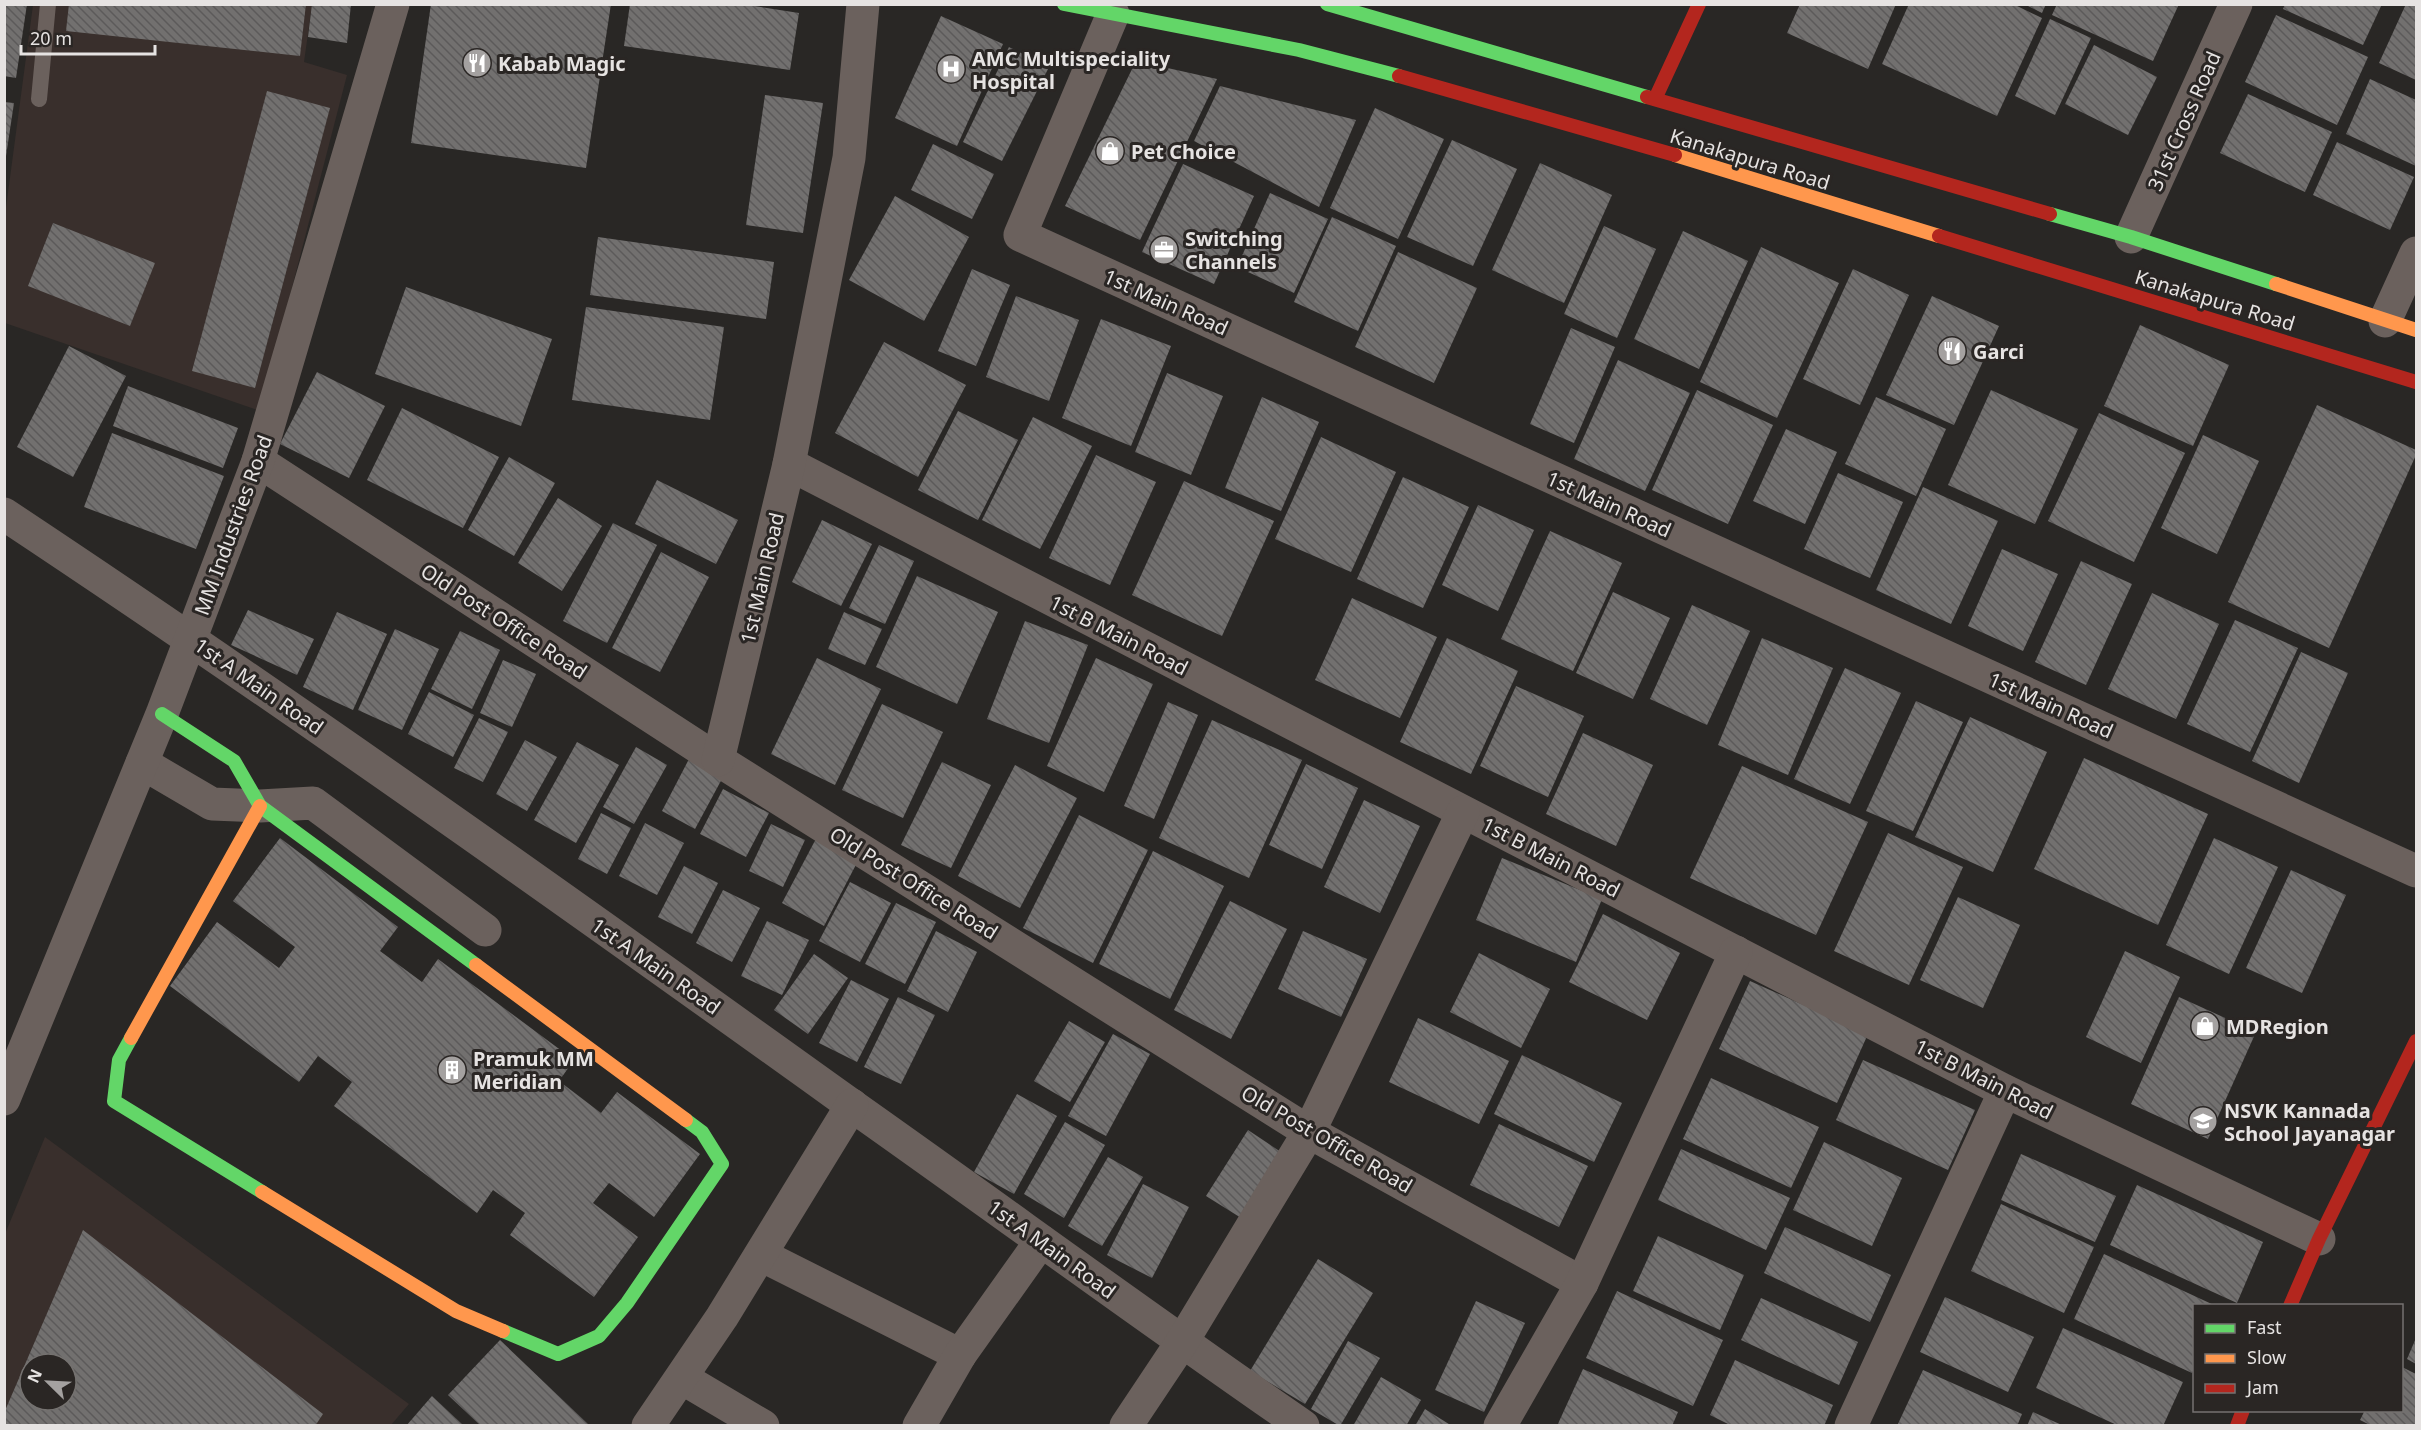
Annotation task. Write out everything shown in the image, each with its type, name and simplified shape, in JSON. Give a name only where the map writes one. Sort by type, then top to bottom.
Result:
[{"type":"main road","name":"Kanakapura Road","points":[[1064,4],[1299,50],[1428,84],[1638,144],[2416,382]]},
{"type":"main road","name":"Kanakapura Road","points":[[1326,4],[2131,237],[2416,330]]},
{"type":"main road","points":[[1655,99],[1699,4]]},
{"type":"main road","points":[[162,714],[234,761],[260,806],[702,1132],[722,1164],[627,1303],[599,1336],[558,1354],[456,1311],[114,1101],[119,1060],[260,806]]},
{"type":"main road","points":[[2290,1304],[2319,1239],[2416,1041]]},
{"type":"street","name":"MM Industries Road","points":[[4,1099],[162,714],[258,461],[393,4]]},
{"type":"street","name":"1st Main Road","points":[[718,760],[789,464],[849,158],[863,4]]},
{"type":"street","name":"31st Cross Road","points":[[2131,237],[2236,4]]},
{"type":"street","name":"1st Main Road","points":[[1113,14],[1020,235],[2416,872]]},
{"type":"street","points":[[2385,321],[2416,253]]},
{"type":"street","name":"Old Post Office Road","points":[[258,461],[718,760],[1309,1132],[1582,1283]]},
{"type":"street","name":"1st B Main Road","points":[[789,464],[2005,1091],[2319,1239]]},
{"type":"street","name":"1st A Main Road","points":[[4,514],[192,638],[852,1105],[1182,1342],[1303,1425]]},
{"type":"street","points":[[142,763],[212,804],[260,806],[313,803],[485,930]]},
{"type":"street","points":[[1126,1425],[1182,1342],[1309,1132],[1463,812]]},
{"type":"street","points":[[1500,1425],[1582,1283],[1736,952]]},
{"type":"street","points":[[1851,1425],[2005,1091]]},
{"type":"street","points":[[648,1425],[682,1378],[761,1255],[852,1105]]},
{"type":"street","points":[[919,1425],[960,1355],[1041,1241]]},
{"type":"street","points":[[761,1255],[960,1355]]},
{"type":"street","points":[[682,1378],[763,1425]]},
{"type":"lane","points":[[39,99],[48,4]]},
{"type":"shaded area","points":[[33,5],[312,5],[304,62],[347,75],[260,411],[5,323],[5,215]]},
{"type":"shaded area","points":[[45,1137],[409,1404],[391,1425],[5,1426],[5,1234]]},
{"type":"building","points":[[4,4],[27,4],[16,78],[4,76]]},
{"type":"building","points":[[69,4],[306,4],[300,56],[66,31]]},
{"type":"building","points":[[312,4],[351,4],[347,43],[308,37]]},
{"type":"building","points":[[431,4],[611,4],[586,168],[411,143]]},
{"type":"building","points":[[630,4],[741,4],[799,13],[790,70],[624,46]]},
{"type":"building","points":[[1800,4],[1896,4],[1868,69],[1787,33]]},
{"type":"building","points":[[1909,4],[2013,4],[2042,18],[1997,116],[1882,64]]},
{"type":"building","points":[[2024,4],[2046,4],[2042,13]]},
{"type":"building","points":[[2057,4],[2179,4],[2153,61],[2052,15]]},
{"type":"building","points":[[2285,4],[2382,4],[2363,45],[2283,9]]},
{"type":"building","points":[[2406,4],[2416,4],[2416,80],[2379,63]]},
{"type":"building","points":[[2276,15],[2368,57],[2337,125],[2245,82]]},
{"type":"building","points":[[941,16],[1003,44],[957,146],[895,118]]},
{"type":"building","points":[[2050,19],[2091,38],[2055,115],[2015,96]]},
{"type":"building","points":[[2094,45],[2157,77],[2128,135],[2065,104]]},
{"type":"building","points":[[1009,47],[1049,67],[1002,161],[963,142]]},
{"type":"building","points":[[1136,61],[1217,79],[1140,240],[1065,206]]},
{"type":"building","points":[[2370,79],[2416,100],[2416,166],[2346,134]]},
{"type":"building","points":[[1220,86],[1356,120],[1319,207],[1194,141]]},
{"type":"building","points":[[267,91],[330,108],[255,388],[192,371]]},
{"type":"building","points":[[2248,94],[2332,132],[2305,192],[2220,153]]},
{"type":"building","points":[[765,95],[823,103],[803,233],[746,225]]},
{"type":"building","points":[[4,102],[14,103],[6,156],[4,155]]},
{"type":"building","points":[[1375,108],[1444,139],[1398,239],[1330,208]]},
{"type":"building","points":[[1452,140],[1517,169],[1473,266],[1407,237]]},
{"type":"building","points":[[2337,142],[2414,177],[2390,230],[2313,195]]},
{"type":"building","points":[[933,144],[994,174],[972,219],[911,190]]},
{"type":"building","points":[[1540,163],[1612,195],[1564,303],[1492,270]]},
{"type":"building","points":[[1183,164],[1254,196],[1214,284],[1142,252]]},
{"type":"building","points":[[1270,193],[1328,219],[1294,293],[1237,267]]},
{"type":"building","points":[[895,196],[969,237],[924,321],[849,280]]},
{"type":"building","points":[[1332,217],[1396,246],[1358,331],[1294,302]]},
{"type":"building","points":[[53,223],[155,263],[130,326],[28,286]]},
{"type":"building","points":[[1604,226],[1656,249],[1617,338],[1564,314]]},
{"type":"building","points":[[1683,231],[1748,261],[1699,369],[1634,339]]},
{"type":"building","points":[[598,237],[774,262],[766,319],[590,295]]},
{"type":"building","points":[[1761,247],[1839,283],[1777,418],[1700,382]]},
{"type":"building","points":[[1398,252],[1477,288],[1434,383],[1355,347]]},
{"type":"building","points":[[972,269],[1010,285],[976,366],[938,351]]},
{"type":"building","points":[[1853,269],[1909,295],[1860,405],[1803,379]]},
{"type":"building","points":[[406,287],[552,339],[521,426],[375,374]]},
{"type":"building","points":[[1016,296],[1079,320],[1049,401],[986,377]]},
{"type":"building","points":[[1932,296],[1999,326],[1954,425],[1886,395]]},
{"type":"building","points":[[586,307],[724,327],[710,420],[572,400]]},
{"type":"building","points":[[1101,319],[1171,346],[1131,446],[1062,418]]},
{"type":"building","points":[[2140,325],[2229,365],[2193,446],[2104,406]]},
{"type":"building","points":[[1571,328],[1615,347],[1574,443],[1530,424]]},
{"type":"building","points":[[884,342],[966,385],[918,477],[835,433]]},
{"type":"building","points":[[69,346],[126,376],[73,477],[17,447]]},
{"type":"building","points":[[1618,360],[1690,393],[1645,491],[1574,459]]},
{"type":"building","points":[[317,372],[385,406],[349,478],[280,444]]},
{"type":"building","points":[[1167,373],[1223,396],[1191,475],[1135,452]]},
{"type":"building","points":[[128,386],[238,428],[223,468],[113,426]]},
{"type":"building","points":[[1697,390],[1773,425],[1728,524],[1652,490]]},
{"type":"building","points":[[1991,390],[2078,429],[2035,524],[1948,485]]},
{"type":"building","points":[[1262,397],[1319,422],[1281,511],[1225,488]]},
{"type":"building","points":[[1876,397],[1946,429],[1916,496],[1845,464]]},
{"type":"building","points":[[2317,405],[2416,450],[2416,455],[2329,648],[2228,602]]},
{"type":"building","points":[[402,408],[499,457],[463,528],[367,480]]},
{"type":"building","points":[[958,411],[1018,440],[978,520],[918,490]]},
{"type":"building","points":[[2099,413],[2185,453],[2134,562],[2048,521]]},
{"type":"building","points":[[1033,417],[1092,446],[1040,549],[982,520]]},
{"type":"building","points":[[1786,429],[1837,452],[1805,524],[1753,501]]},
{"type":"building","points":[[112,433],[224,476],[196,549],[84,507]]},
{"type":"building","points":[[2203,435],[2259,461],[2217,554],[2161,528]]},
{"type":"building","points":[[1321,437],[1396,472],[1351,572],[1275,539]]},
{"type":"building","points":[[1096,455],[1156,482],[1110,585],[1049,558]]},
{"type":"building","points":[[509,457],[555,483],[514,556],[468,530]]},
{"type":"building","points":[[1838,473],[1903,502],[1870,578],[1804,549]]},
{"type":"building","points":[[1403,477],[1469,507],[1423,608],[1357,579]]},
{"type":"building","points":[[657,480],[738,520],[716,564],[635,524]]},
{"type":"building","points":[[1184,481],[1274,521],[1222,636],[1132,595]]},
{"type":"building","points":[[1923,487],[1998,521],[1951,624],[1876,590]]},
{"type":"building","points":[[558,498],[602,526],[562,591],[518,563]]},
{"type":"building","points":[[1478,505],[1534,530],[1498,611],[1442,585]]},
{"type":"building","points":[[822,520],[872,544],[841,606],[792,582]]},
{"type":"building","points":[[613,523],[657,545],[607,643],[563,621]]},
{"type":"building","points":[[1550,531],[1622,563],[1573,671],[1501,639]]},
{"type":"building","points":[[879,545],[914,561],[885,624],[849,608]]},
{"type":"building","points":[[2002,549],[2058,574],[2023,651],[1968,626]]},
{"type":"building","points":[[661,552],[709,577],[660,672],[612,648]]},
{"type":"building","points":[[2081,561],[2132,584],[2086,685],[2035,662]]},
{"type":"building","points":[[917,576],[998,612],[957,704],[876,667]]},
{"type":"building","points":[[1613,592],[1670,618],[1633,699],[1576,673]]},
{"type":"building","points":[[2152,593],[2219,624],[2176,719],[2108,689]]},
{"type":"building","points":[[1352,598],[1437,637],[1400,718],[1315,680]]},
{"type":"building","points":[[1692,605],[1750,631],[1707,725],[1650,699]]},
{"type":"building","points":[[248,610],[314,639],[297,675],[231,645]]},
{"type":"building","points":[[337,612],[387,634],[353,710],[303,687]]},
{"type":"building","points":[[844,612],[882,629],[865,665],[828,649]]},
{"type":"building","points":[[2235,620],[2298,648],[2250,752],[2187,724]]},
{"type":"building","points":[[1025,621],[1088,645],[1049,743],[987,719]]},
{"type":"building","points":[[395,629],[439,649],[402,730],[358,710]]},
{"type":"building","points":[[460,631],[500,650],[472,709],[431,689]]},
{"type":"building","points":[[1447,638],[1518,671],[1471,774],[1400,742]]},
{"type":"building","points":[[1762,638],[1833,668],[1788,775],[1718,745]]},
{"type":"building","points":[[2301,652],[2348,673],[2299,783],[2252,761]]},
{"type":"building","points":[[817,658],[881,689],[835,785],[771,754]]},
{"type":"building","points":[[1096,658],[1153,684],[1104,792],[1047,766]]},
{"type":"building","points":[[503,660],[536,674],[512,727],[480,713]]},
{"type":"building","points":[[1845,668],[1901,693],[1850,804],[1794,779]]},
{"type":"building","points":[[1516,686],[1584,716],[1548,797],[1480,766]]},
{"type":"building","points":[[429,692],[474,715],[453,757],[408,734]]},
{"type":"building","points":[[1916,701],[1963,722],[1913,831],[1866,811]]},
{"type":"building","points":[[1168,702],[1198,715],[1154,819],[1124,806]]},
{"type":"building","points":[[882,704],[943,732],[903,818],[842,790]]},
{"type":"building","points":[[1970,717],[2047,752],[1993,872],[1915,837]]},
{"type":"building","points":[[479,718],[508,732],[483,782],[454,768]]},
{"type":"building","points":[[1212,720],[1302,760],[1249,878],[1159,838]]},
{"type":"building","points":[[1583,733],[1653,765],[1616,846],[1546,814]]},
{"type":"building","points":[[525,740],[557,757],[527,811],[496,794]]},
{"type":"building","points":[[577,742],[619,765],[576,843],[534,820]]},
{"type":"building","points":[[636,747],[667,765],[634,824],[603,807]]},
{"type":"building","points":[[2084,758],[2208,814],[2158,925],[2034,869]]},
{"type":"building","points":[[689,759],[723,777],[695,829],[662,811]]},
{"type":"building","points":[[942,762],[991,785],[951,868],[901,845]]},
{"type":"building","points":[[1306,764],[1358,788],[1322,869],[1269,845]]},
{"type":"building","points":[[1015,765],[1077,798],[1020,908],[958,876]]},
{"type":"building","points":[[1742,766],[1868,822],[1816,935],[1690,878]]},
{"type":"building","points":[[723,789],[769,813],[746,857],[700,834]]},
{"type":"building","points":[[1364,800],[1420,826],[1380,913],[1324,887]]},
{"type":"building","points":[[601,813],[631,828],[607,874],[578,859]]},
{"type":"building","points":[[1079,815],[1148,850],[1093,963],[1023,928]]},
{"type":"building","points":[[645,823],[684,843],[657,895],[619,876]]},
{"type":"building","points":[[771,824],[805,840],[783,887],[749,871]]},
{"type":"building","points":[[1888,833],[1963,867],[1909,985],[1834,951]]},
{"type":"building","points":[[818,835],[860,857],[824,926],[782,903]]},
{"type":"building","name":"Pramuk MM Meridian","points":[[280,838],[398,927],[380,951],[422,982],[438,959],[574,1060],[559,1081],[601,1113],[617,1092],[700,1154],[654,1217],[609,1183],[593,1203],[638,1237],[594,1297],[510,1235],[525,1213],[493,1190],[477,1213],[334,1106],[352,1082],[318,1056],[299,1082],[170,986],[217,922],[279,968],[295,947],[233,901]]},
{"type":"building","points":[[2214,838],[2278,867],[2229,974],[2166,945]]},
{"type":"building","points":[[1153,851],[1224,886],[1170,999],[1099,964]]},
{"type":"building","points":[[1502,858],[1602,899],[1576,962],[1476,920]]},
{"type":"building","points":[[684,866],[718,883],[692,934],[658,917]]},
{"type":"building","points":[[2291,870],[2346,895],[2302,993],[2246,968]]},
{"type":"building","points":[[850,882],[891,903],[860,962],[819,941]]},
{"type":"building","points":[[723,890],[760,908],[732,962],[696,943]]},
{"type":"building","points":[[1958,897],[2020,925],[1983,1008],[1920,980]]},
{"type":"building","points":[[1230,901],[1287,929],[1231,1039],[1174,1010]]},
{"type":"building","points":[[896,903],[936,922],[905,984],[865,964]]},
{"type":"building","points":[[1603,914],[1680,953],[1647,1020],[1569,982]]},
{"type":"building","points":[[767,921],[809,940],[782,995],[741,976]]},
{"type":"building","points":[[936,931],[977,952],[948,1012],[907,991]]},
{"type":"building","points":[[1303,931],[1367,959],[1341,1017],[1278,989]]},
{"type":"building","points":[[2125,951],[2180,977],[2141,1063],[2086,1037]]},
{"type":"building","points":[[1479,953],[1550,989],[1521,1048],[1450,1012]]},
{"type":"building","points":[[814,954],[848,978],[808,1034],[774,1010]]},
{"type":"building","points":[[851,980],[889,999],[857,1062],[819,1043]]},
{"type":"building","points":[[1750,981],[1868,1034],[1837,1103],[1719,1049]]},
{"type":"building","points":[[898,997],[935,1015],[901,1084],[864,1067]]},
{"type":"building","points":[[2179,997],[2256,1032],[2208,1139],[2131,1104]]},
{"type":"building","points":[[1418,1018],[1509,1061],[1479,1124],[1389,1082]]},
{"type":"building","points":[[1069,1021],[1105,1042],[1070,1102],[1034,1081]]},
{"type":"building","points":[[1113,1034],[1150,1054],[1106,1136],[1068,1116]]},
{"type":"building","points":[[1522,1055],[1622,1103],[1594,1162],[1494,1114]]},
{"type":"building","points":[[1863,1060],[1975,1110],[1948,1170],[1836,1120]]},
{"type":"building","points":[[1711,1078],[1819,1127],[1791,1188],[1683,1139]]},
{"type":"building","points":[[1017,1094],[1057,1116],[1014,1194],[974,1172]]},
{"type":"building","points":[[1065,1122],[1105,1145],[1064,1218],[1024,1194]]},
{"type":"building","points":[[1499,1124],[1588,1166],[1559,1227],[1470,1185]]},
{"type":"building","points":[[1248,1130],[1287,1156],[1246,1221],[1206,1196]]},
{"type":"building","points":[[1824,1142],[1902,1178],[1872,1246],[1793,1210]]},
{"type":"building","points":[[1681,1149],[1790,1198],[1766,1250],[1658,1200]]},
{"type":"building","points":[[2021,1154],[2116,1196],[2095,1242],[2001,1200]]},
{"type":"building","points":[[1108,1157],[1143,1177],[1102,1246],[1068,1226]]},
{"type":"building","points":[[1143,1184],[1189,1207],[1152,1278],[1107,1255]]},
{"type":"building","points":[[2137,1185],[2263,1242],[2237,1303],[2110,1245]]},
{"type":"building","points":[[2001,1204],[2094,1247],[2064,1313],[1971,1271]]},
{"type":"building","points":[[1785,1227],[1891,1275],[1870,1322],[1764,1273]]},
{"type":"building","points":[[83,1230],[323,1414],[315,1426],[4,1426],[4,1413],[18,1381],[18,1412],[78,1412],[78,1352],[30,1352]]},
{"type":"building","points":[[1658,1236],[1744,1275],[1720,1330],[1633,1291]]},
{"type":"building","points":[[2104,1254],[2212,1304],[2193,1304],[2192,1373],[2074,1319]]},
{"type":"building","points":[[1318,1259],[1373,1293],[1305,1404],[1250,1371]]},
{"type":"building","points":[[1617,1291],[1723,1340],[1693,1406],[1586,1358]]},
{"type":"building","points":[[1945,1297],[2034,1337],[2008,1392],[1920,1352]]},
{"type":"building","points":[[1761,1298],[1858,1342],[1839,1385],[1741,1340]]},
{"type":"building","points":[[1476,1301],[1525,1323],[1484,1412],[1435,1390]]},
{"type":"building","points":[[2063,1328],[2183,1382],[2163,1426],[2119,1426],[2036,1388]]},
{"type":"building","points":[[2416,1338],[2416,1364],[2407,1359]]},
{"type":"building","points":[[500,1340],[590,1426],[481,1426],[448,1395]]},
{"type":"building","points":[[1348,1341],[1380,1358],[1340,1426],[1311,1409]]},
{"type":"building","points":[[1735,1360],[1833,1405],[1824,1426],[1732,1426],[1710,1415]]},
{"type":"building","points":[[2403,1368],[2416,1374],[2416,1426],[2372,1426],[2360,1420],[2364,1412],[2403,1412]]},
{"type":"building","points":[[1583,1369],[1678,1412],[1672,1426],[1557,1426]]},
{"type":"building","points":[[1923,1370],[2022,1414],[2017,1426],[1897,1426]]},
{"type":"building","points":[[1381,1377],[1421,1400],[1406,1426],[1353,1426]]},
{"type":"building","points":[[432,1396],[464,1426],[406,1426]]},
{"type":"building","points":[[1425,1409],[1452,1426],[1415,1426]]},
{"type":"building","points":[[2033,1412],[2064,1426],[2027,1426]]},
{"type":"traffic: fast","points":[[1064,4],[1299,50],[1399,76]]},
{"type":"traffic: fast","points":[[1327,4],[1647,97]]},
{"type":"traffic: fast","points":[[2050,214],[2131,237],[2276,284]]},
{"type":"traffic: fast","points":[[162,714],[234,761],[260,806],[476,965]]},
{"type":"traffic: fast","points":[[131,1038],[119,1060],[114,1101],[262,1192]]},
{"type":"traffic: fast","points":[[503,1331],[558,1354],[599,1336],[627,1303],[722,1164],[702,1132],[686,1120]]},
{"type":"traffic: slow","points":[[1675,155],[1939,236]]},
{"type":"traffic: slow","points":[[2276,284],[2416,330]]},
{"type":"traffic: slow","points":[[131,1038],[260,806]]},
{"type":"traffic: slow","points":[[476,965],[686,1120]]},
{"type":"traffic: slow","points":[[262,1192],[456,1311],[503,1331]]},
{"type":"traffic: jam","points":[[1655,99],[1699,4]]},
{"type":"traffic: jam","points":[[1399,76],[1675,155]]},
{"type":"traffic: jam","points":[[1647,97],[2050,214]]},
{"type":"traffic: jam","points":[[1939,236],[2416,382]]},
{"type":"traffic: jam","points":[[2291,1304],[2319,1239],[2416,1041]]},
{"type":"traffic: jam","points":[[2237,1426],[2242,1412]]},
{"type":"place","name":"Kabab Magic","points":[[477,63]]},
{"type":"place","name":"AMC Multispeciality Hospital","points":[[951,69]]},
{"type":"place","name":"Pet Choice","points":[[1110,151]]},
{"type":"place","name":"Switching Channels","points":[[1164,250]]},
{"type":"place","name":"Garci","points":[[1952,351]]},
{"type":"place","name":"MDRegion","points":[[2205,1026]]},
{"type":"place","name":"Pramuk MM Meridian","points":[[452,1070]]},
{"type":"place","name":"NSVK Kannada School Jayanagar","points":[[2203,1121]]}]
